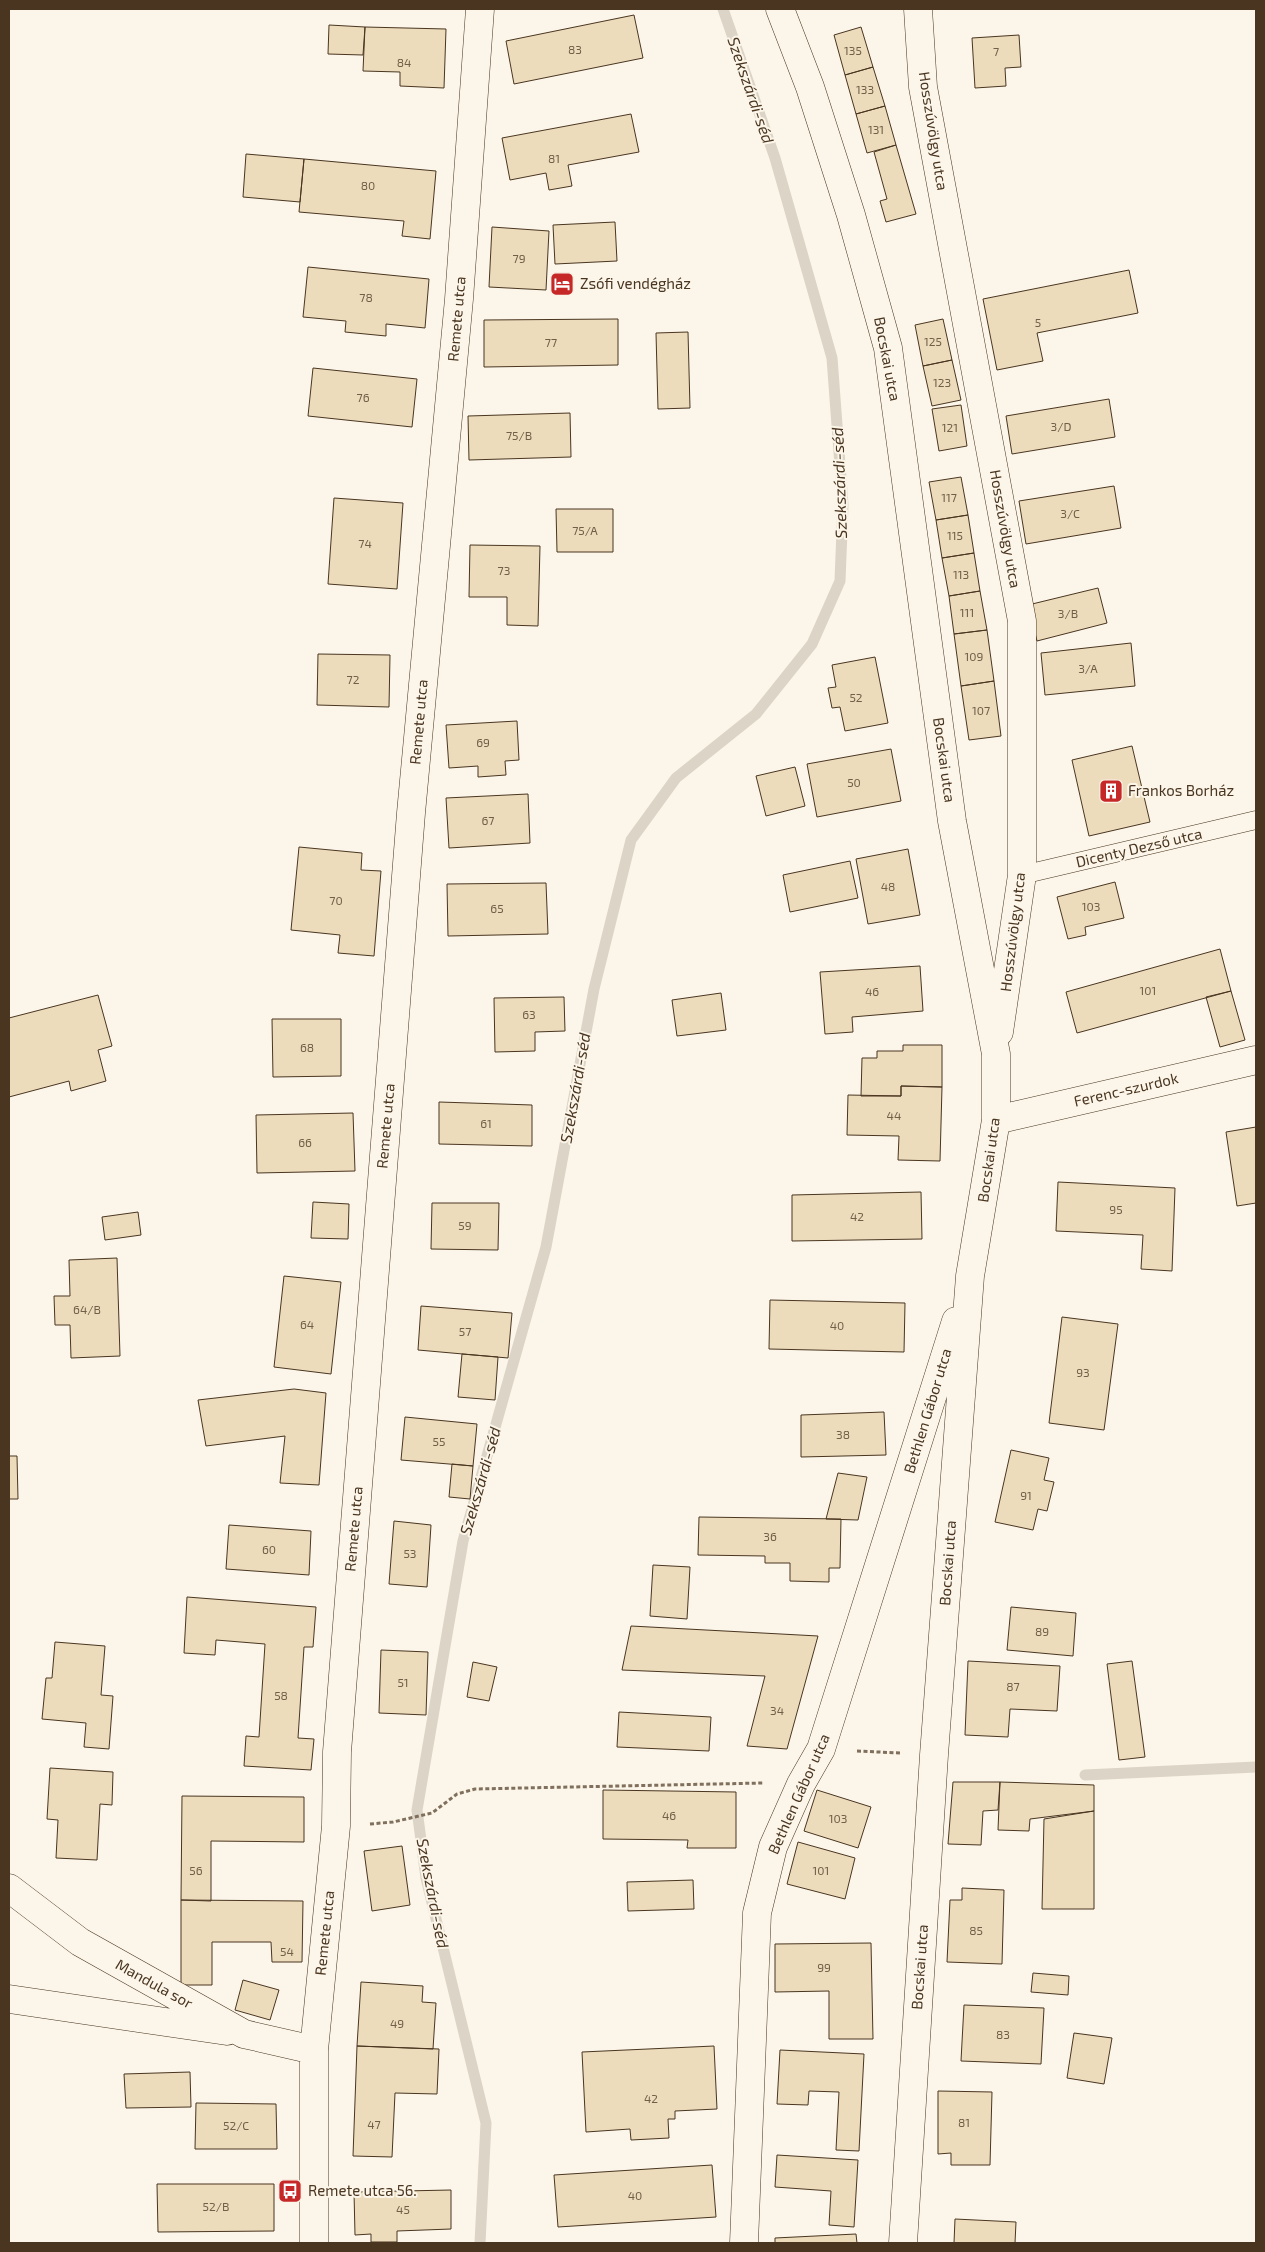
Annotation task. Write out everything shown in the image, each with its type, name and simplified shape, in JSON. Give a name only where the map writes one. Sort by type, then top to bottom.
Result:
[{"type":"street","name":"Remete utca","points":[[314,2243],[314,2050],[336,1826],[337,1752],[408,842],[459,299],[480,9]]},
{"type":"street","name":"Bocskai utca","points":[[780,9],[810,87],[851,215],[888,348],[952,821],[996,1054],[996,1120],[970,1276],[934,1755],[903,2243]]},
{"type":"street","name":"Hosszúvölgy utca","points":[[918,9],[923,87],[1022,621],[1022,875],[996,1054]]},
{"type":"street","name":"Ferenc-szurdok","points":[[996,1120],[1256,1060]]},
{"type":"street","name":"Bethlen Gábor utca","points":[[744,2243],[757,1913],[773,1847],[802,1784],[821,1749],[970,1276]]},
{"type":"street","name":"Mandula sor","points":[[9,1888],[80,1942],[244,2034],[314,2050]]},
{"type":"street","points":[[9,2000],[244,2034]]},
{"type":"lane","name":"Dicenty Dezső utca","points":[[1022,875],[1256,820]]},
{"type":"path","points":[[821,1749],[934,1755]]},
{"type":"path","points":[[393,1822],[432,1813],[457,1794],[474,1789],[721,1783],[802,1784]]},
{"type":"building","points":[[634,15],[643,58],[514,84],[506,41]]},
{"type":"building","points":[[329,25],[365,27],[363,55],[328,54]]},
{"type":"building","points":[[365,27],[446,29],[444,88],[400,86],[400,72],[363,71]]},
{"type":"building","points":[[861,27],[873,67],[845,75],[834,35]]},
{"type":"building","points":[[1019,35],[1021,67],[1005,68],[1006,86],[975,88],[972,38]]},
{"type":"building","points":[[873,67],[885,106],[856,114],[845,75]]},
{"type":"building","points":[[885,106],[896,145],[867,153],[856,114]]},
{"type":"building","points":[[631,114],[639,152],[568,165],[572,186],[549,190],[546,173],[510,180],[502,138]]},
{"type":"building","points":[[896,145],[916,214],[886,222],[880,201],[887,199],[874,152]]},
{"type":"building","points":[[246,154],[304,159],[300,202],[243,197]]},
{"type":"building","points":[[304,159],[436,171],[430,239],[402,236],[404,221],[299,212]]},
{"type":"building","points":[[615,222],[617,261],[555,264],[553,225]]},
{"type":"building","points":[[492,227],[549,231],[546,290],[489,287]]},
{"type":"building","points":[[308,267],[429,279],[425,328],[386,324],[386,336],[345,332],[346,321],[303,317]]},
{"type":"building","points":[[1129,270],[1138,313],[1037,333],[1043,361],[997,370],[983,299]]},
{"type":"building","points":[[618,319],[618,365],[484,367],[484,320]]},
{"type":"building","points":[[943,319],[952,360],[923,366],[915,325]]},
{"type":"building","points":[[688,332],[690,408],[658,409],[656,333]]},
{"type":"building","points":[[952,360],[961,400],[932,406],[923,366]]},
{"type":"building","points":[[313,368],[417,379],[412,427],[308,416]]},
{"type":"building","points":[[1109,399],[1115,437],[1012,454],[1006,416]]},
{"type":"building","points":[[961,405],[967,446],[939,451],[932,409]]},
{"type":"building","points":[[570,413],[571,457],[469,460],[468,416]]},
{"type":"building","points":[[961,477],[968,515],[936,520],[929,482]]},
{"type":"building","points":[[1114,486],[1121,528],[1026,544],[1019,501]]},
{"type":"building","points":[[334,498],[403,503],[397,589],[328,584]]},
{"type":"building","points":[[556,509],[613,509],[613,552],[557,552]]},
{"type":"building","points":[[968,515],[974,553],[942,558],[936,520]]},
{"type":"building","points":[[470,545],[540,546],[538,626],[507,625],[507,597],[469,597]]},
{"type":"building","points":[[974,553],[980,591],[949,596],[942,558]]},
{"type":"building","points":[[1098,588],[1107,623],[1037,641],[1028,605]]},
{"type":"building","points":[[980,591],[987,630],[954,634],[949,596]]},
{"type":"building","points":[[987,630],[994,681],[961,686],[954,634]]},
{"type":"building","points":[[1131,643],[1135,686],[1045,695],[1041,653]]},
{"type":"building","points":[[318,654],[390,655],[389,707],[317,705]]},
{"type":"building","points":[[875,657],[888,723],[845,731],[840,707],[832,708],[828,688],[836,687],[832,665]]},
{"type":"building","points":[[994,681],[1001,736],[969,740],[961,686]]},
{"type":"building","points":[[517,721],[519,760],[505,761],[506,775],[478,777],[478,766],[449,768],[446,725]]},
{"type":"building","name":"Frankos Borház","points":[[1132,746],[1150,822],[1089,836],[1072,760]]},
{"type":"building","points":[[891,749],[901,801],[817,817],[807,764]]},
{"type":"building","points":[[795,767],[805,806],[766,816],[756,776]]},
{"type":"building","points":[[528,794],[530,843],[449,848],[446,798]]},
{"type":"building","points":[[299,847],[362,853],[361,870],[381,871],[374,956],[338,953],[340,935],[291,930]]},
{"type":"building","points":[[908,849],[920,915],[868,924],[856,859]]},
{"type":"building","points":[[850,861],[858,898],[790,912],[783,875]]},
{"type":"building","points":[[1115,882],[1124,918],[1085,927],[1086,935],[1068,939],[1057,897]]},
{"type":"building","points":[[546,883],[548,934],[448,936],[447,884]]},
{"type":"building","points":[[1220,949],[1231,991],[1077,1033],[1066,992]]},
{"type":"building","points":[[920,966],[923,1011],[852,1017],[853,1032],[825,1034],[820,972]]},
{"type":"building","points":[[1231,991],[1245,1040],[1220,1047],[1206,997]]},
{"type":"building","points":[[721,993],[726,1030],[677,1036],[672,1000]]},
{"type":"building","points":[[98,995],[112,1046],[98,1050],[106,1081],[71,1091],[69,1081],[9,1097],[9,1018]]},
{"type":"building","points":[[564,997],[565,1031],[535,1032],[535,1051],[495,1052],[494,998]]},
{"type":"building","points":[[272,1019],[341,1019],[341,1076],[273,1077]]},
{"type":"building","points":[[903,1045],[942,1045],[942,1087],[901,1086],[901,1096],[861,1096],[862,1058],[877,1058],[877,1051],[903,1051]]},
{"type":"building","points":[[901,1086],[942,1087],[940,1161],[898,1160],[899,1136],[847,1135],[848,1095],[901,1096]]},
{"type":"building","points":[[439,1102],[532,1105],[532,1146],[439,1144]]},
{"type":"building","points":[[353,1113],[355,1171],[257,1173],[256,1115]]},
{"type":"building","points":[[1256,1127],[1256,1203],[1237,1206],[1226,1132]]},
{"type":"building","points":[[1058,1182],[1175,1188],[1172,1271],[1141,1269],[1143,1235],[1056,1231]]},
{"type":"building","points":[[921,1192],[922,1239],[792,1241],[792,1195]]},
{"type":"building","points":[[313,1202],[349,1204],[348,1239],[311,1238]]},
{"type":"building","points":[[432,1203],[499,1203],[498,1250],[431,1249]]},
{"type":"building","points":[[138,1212],[141,1235],[105,1240],[102,1217]]},
{"type":"building","points":[[117,1258],[120,1356],[71,1358],[70,1325],[55,1325],[54,1296],[70,1296],[69,1260]]},
{"type":"building","points":[[284,1276],[341,1282],[331,1374],[274,1367]]},
{"type":"building","points":[[770,1300],[905,1303],[904,1352],[769,1349]]},
{"type":"building","points":[[421,1306],[512,1313],[508,1358],[418,1350]]},
{"type":"building","points":[[1062,1317],[1118,1324],[1104,1430],[1049,1423]]},
{"type":"building","points":[[462,1354],[498,1357],[495,1400],[458,1397]]},
{"type":"building","points":[[294,1389],[326,1393],[319,1485],[280,1483],[285,1436],[206,1446],[198,1400]]},
{"type":"building","points":[[884,1412],[886,1455],[801,1457],[801,1415]]},
{"type":"building","points":[[405,1417],[477,1424],[473,1466],[401,1460]]},
{"type":"building","points":[[1011,1450],[1049,1458],[1044,1480],[1054,1482],[1047,1511],[1038,1509],[1033,1530],[995,1522]]},
{"type":"building","points":[[9,1456],[17,1456],[18,1499],[9,1499]]},
{"type":"building","points":[[452,1464],[473,1466],[470,1499],[449,1497]]},
{"type":"building","points":[[838,1473],[867,1477],[858,1520],[826,1519]]},
{"type":"building","points":[[699,1517],[841,1519],[840,1568],[829,1568],[829,1582],[790,1581],[790,1563],[765,1563],[765,1556],[698,1555]]},
{"type":"building","points":[[394,1521],[431,1525],[427,1587],[389,1584]]},
{"type":"building","points":[[229,1525],[311,1531],[309,1575],[226,1569]]},
{"type":"building","points":[[653,1565],[690,1567],[687,1619],[650,1616]]},
{"type":"building","points":[[187,1597],[316,1607],[313,1647],[304,1647],[298,1738],[314,1739],[311,1770],[244,1766],[246,1736],[259,1737],[265,1644],[216,1640],[215,1655],[184,1653]]},
{"type":"building","points":[[1011,1607],[1076,1613],[1073,1656],[1007,1650]]},
{"type":"building","points":[[631,1626],[818,1636],[787,1749],[747,1746],[765,1676],[622,1670]]},
{"type":"building","points":[[55,1642],[105,1646],[101,1695],[113,1696],[109,1749],[84,1747],[86,1723],[42,1719],[46,1678],[52,1678]]},
{"type":"building","points":[[381,1650],[428,1652],[426,1715],[379,1713]]},
{"type":"building","points":[[968,1661],[1060,1666],[1057,1711],[1010,1709],[1008,1737],[965,1735]]},
{"type":"building","points":[[1132,1661],[1145,1757],[1119,1760],[1107,1664]]},
{"type":"building","points":[[473,1662],[497,1667],[489,1701],[467,1697]]},
{"type":"building","points":[[619,1712],[711,1717],[709,1751],[617,1747]]},
{"type":"building","points":[[50,1768],[113,1772],[112,1805],[100,1804],[97,1860],[56,1858],[58,1820],[47,1819]]},
{"type":"building","points":[[953,1782],[1000,1782],[998,1810],[983,1811],[981,1845],[948,1844]]},
{"type":"building","points":[[1000,1782],[1094,1785],[1094,1811],[1030,1819],[1029,1831],[998,1830]]},
{"type":"building","points":[[603,1790],[736,1792],[736,1848],[687,1848],[688,1840],[603,1839]]},
{"type":"building","points":[[817,1790],[871,1807],[858,1848],[804,1831]]},
{"type":"building","points":[[182,1796],[304,1797],[304,1842],[211,1841],[211,1901],[181,1900]]},
{"type":"building","points":[[1094,1811],[1094,1909],[1042,1909],[1044,1819]]},
{"type":"building","points":[[798,1842],[855,1858],[845,1899],[787,1884]]},
{"type":"building","points":[[402,1846],[410,1905],[372,1911],[364,1851]]},
{"type":"building","points":[[693,1880],[694,1909],[628,1911],[627,1882]]},
{"type":"building","points":[[962,1888],[1004,1890],[1002,1964],[947,1962],[950,1900],[962,1900]]},
{"type":"building","points":[[181,1900],[303,1901],[302,1962],[272,1962],[271,1942],[212,1942],[212,1985],[181,1985]]},
{"type":"building","points":[[871,1943],[873,2039],[829,2039],[829,1991],[775,1992],[775,1944]]},
{"type":"building","points":[[1033,1973],[1069,1976],[1068,1995],[1031,1992]]},
{"type":"building","points":[[243,1980],[279,1990],[270,2020],[235,2010]]},
{"type":"building","points":[[361,1982],[423,1986],[422,2002],[436,2003],[433,2049],[357,2046]]},
{"type":"building","points":[[964,2005],[1044,2008],[1041,2064],[961,2061]]},
{"type":"building","points":[[1074,2033],[1112,2038],[1104,2084],[1067,2078]]},
{"type":"building","points":[[357,2046],[439,2049],[437,2094],[395,2093],[392,2157],[353,2156]]},
{"type":"building","points":[[714,2046],[717,2109],[675,2111],[675,2119],[668,2119],[669,2138],[631,2140],[630,2129],[586,2132],[582,2052]]},
{"type":"building","points":[[780,2050],[864,2054],[859,2151],[836,2150],[839,2092],[809,2091],[808,2105],[777,2104]]},
{"type":"building","points":[[190,2072],[191,2107],[126,2108],[124,2074]]},
{"type":"building","points":[[938,2091],[992,2092],[990,2165],[951,2165],[951,2153],[938,2154]]},
{"type":"building","points":[[196,2103],[276,2104],[277,2149],[195,2149]]},
{"type":"building","points":[[777,2155],[858,2160],[854,2227],[829,2225],[831,2191],[775,2187]]},
{"type":"building","points":[[712,2165],[716,2217],[558,2227],[554,2175]]},
{"type":"building","points":[[157,2184],[274,2184],[274,2231],[158,2232]]},
{"type":"building","points":[[451,2190],[451,2229],[397,2231],[397,2242],[371,2242],[371,2234],[355,2235],[354,2192]]},
{"type":"building","points":[[955,2219],[1016,2222],[1015,2243],[954,2243]]},
{"type":"building","points":[[856,2234],[857,2243],[775,2243],[775,2238]]},
{"type":"waterway","name":"Szekszárdi-séd","points":[[480,2243],[486,2123],[426,1878],[417,1810],[463,1541],[546,1247],[594,989],[631,840],[676,778],[756,714],[812,644],[840,581],[843,505],[832,358],[775,158],[723,9]]},
{"type":"waterway","points":[[1085,1775],[1256,1767]]},
{"type":"place","name":"Zsófi vendégház","points":[[562,284]]},
{"type":"place","name":"Frankos Borház","points":[[1111,791]]},
{"type":"place","name":"Remete utca 56.","points":[[290,2191]]}]
